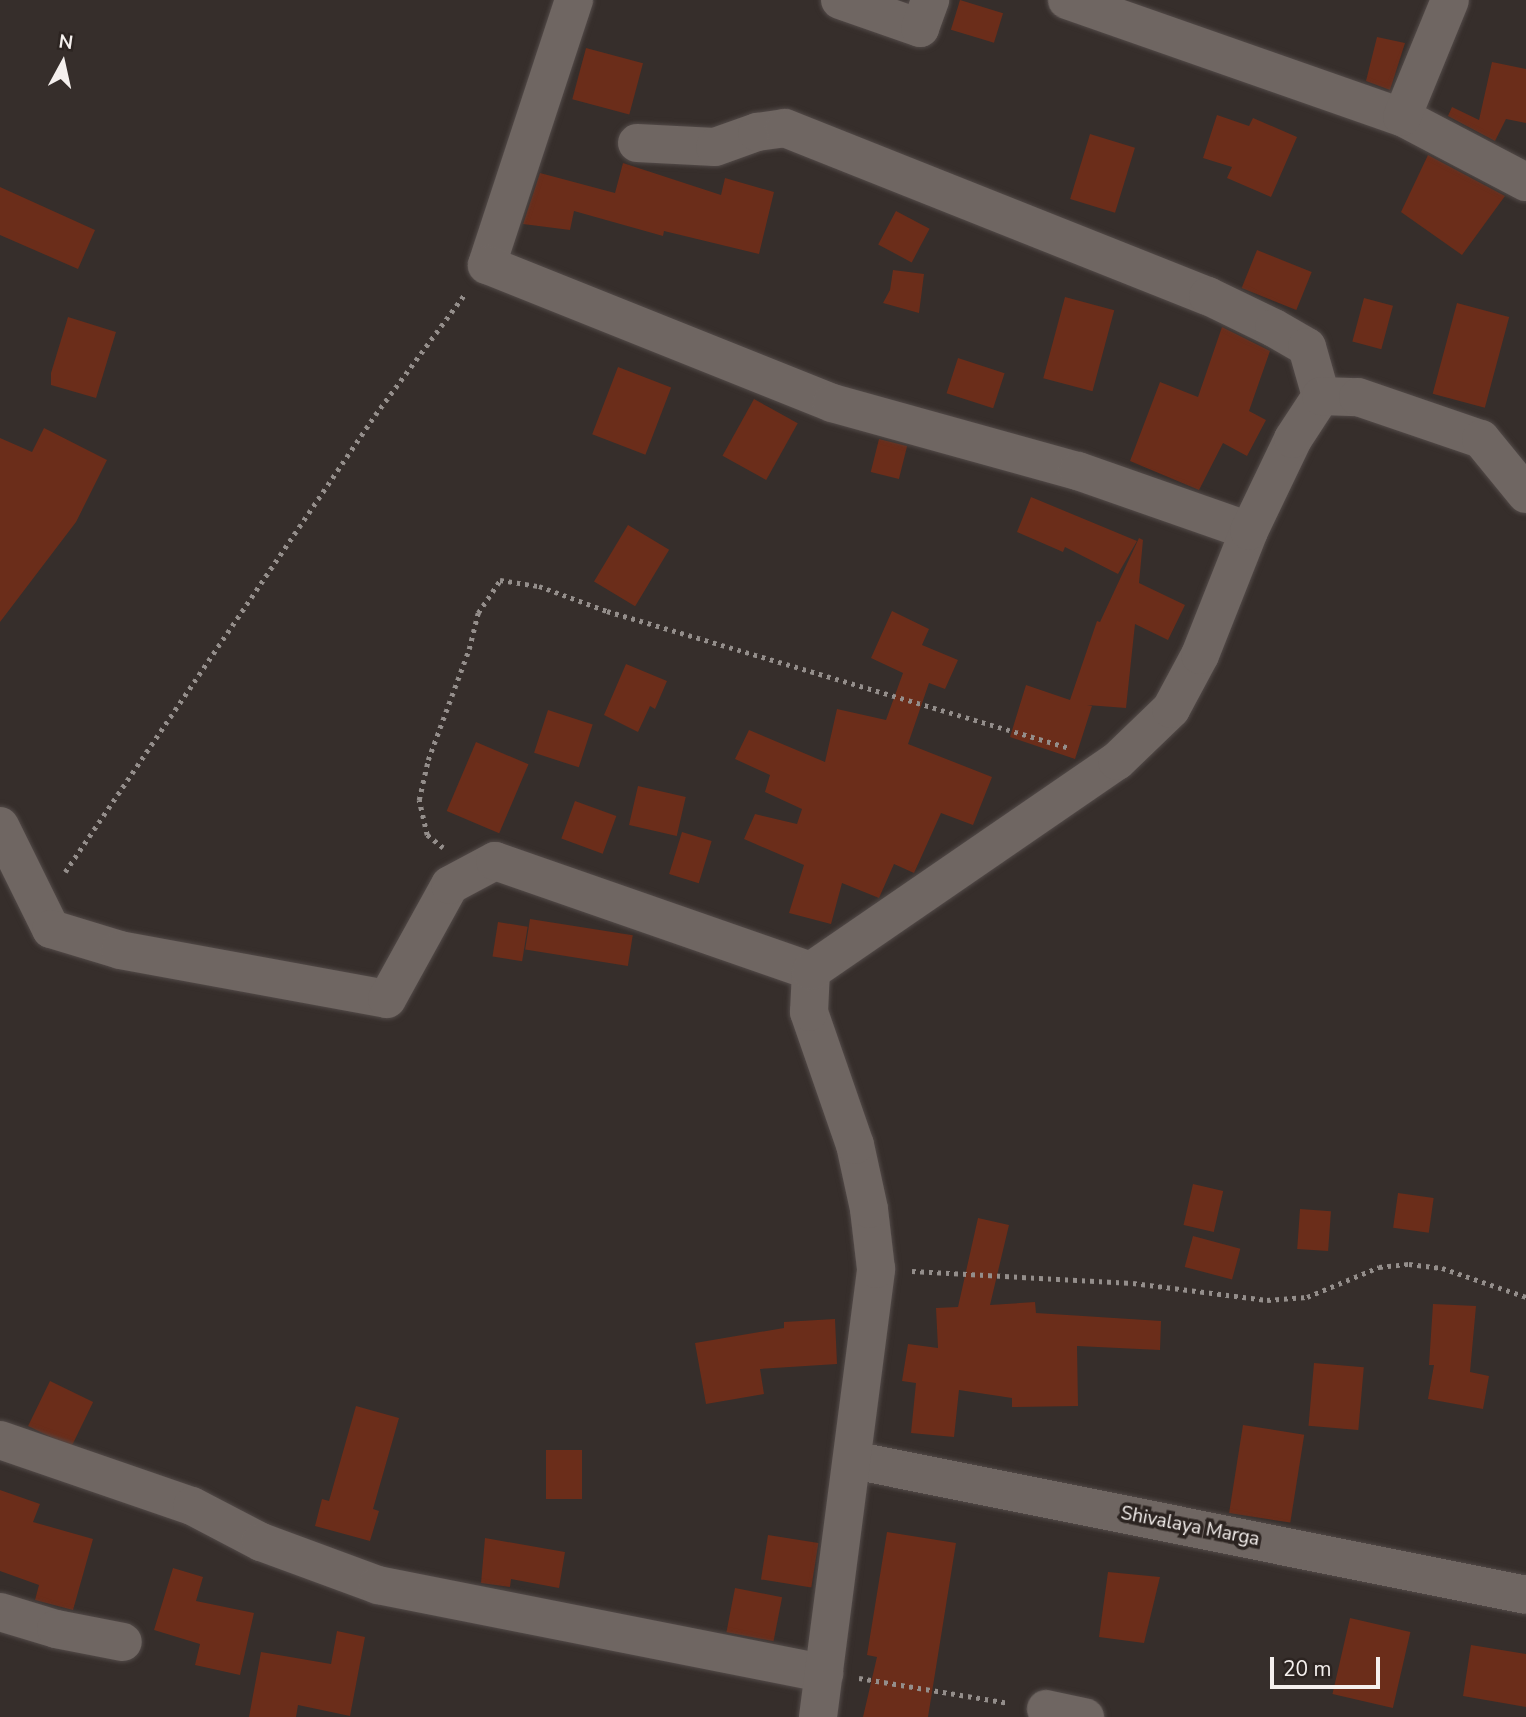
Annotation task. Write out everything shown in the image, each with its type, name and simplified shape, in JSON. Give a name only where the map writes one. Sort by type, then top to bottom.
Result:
[{"type":"street","points":[[574,0],[487,265],[832,403],[1078,471],[1249,531]]},
{"type":"street","points":[[840,0],[920,28],[930,0]]},
{"type":"street","points":[[1067,0],[1402,117],[1526,182]]},
{"type":"street","points":[[1402,117],[1450,0]]},
{"type":"street","points":[[637,143],[715,147],[757,132],[785,128],[1208,296],[1274,328],[1307,347],[1321,396],[1293,439],[1249,531],[1200,655],[1171,709],[1117,761],[811,971]]},
{"type":"street","points":[[1321,396],[1358,397],[1481,439],[1526,494]]},
{"type":"street","points":[[0,826],[51,929],[120,950],[387,999],[450,885],[495,861],[811,971]]},
{"type":"street","points":[[811,971],[809,1012],[855,1145],[869,1209],[876,1269],[818,1717]]},
{"type":"street","points":[[0,1440],[192,1506],[261,1542],[378,1585],[824,1673]]},
{"type":"street","name":"Shivalaya Marga","points":[[853,1460],[1526,1595]]},
{"type":"street","points":[[0,1612],[56,1629],[122,1642]]},
{"type":"street","points":[[1046,1709],[1085,1717]]},
{"type":"path","points":[[35,898],[64,873],[375,415],[487,265]]},
{"type":"path","points":[[474,872],[427,835],[419,800],[428,760],[469,649],[478,613],[500,580],[539,586],[607,611],[1117,761]]},
{"type":"path","points":[[876,1269],[1133,1283],[1268,1300],[1307,1297],[1379,1268],[1409,1264],[1442,1268],[1526,1297]]},
{"type":"path","points":[[824,1673],[1046,1709]]},
{"type":"building","points":[[960,0],[1003,13],[994,43],[951,30]]},
{"type":"building","points":[[1377,37],[1405,43],[1390,90],[1366,81]]},
{"type":"building","points":[[586,48],[643,63],[629,114],[572,99]]},
{"type":"building","points":[[1492,62],[1526,69],[1526,123],[1506,119],[1495,141],[1448,116],[1452,107],[1479,120]]},
{"type":"building","points":[[1217,115],[1249,126],[1253,118],[1297,137],[1271,197],[1227,178],[1232,167],[1203,158]]},
{"type":"building","points":[[1090,134],[1135,148],[1115,213],[1070,199]]},
{"type":"building","points":[[1428,155],[1505,196],[1462,255],[1401,212]]},
{"type":"building","points":[[623,163],[721,195],[725,178],[774,192],[759,254],[664,231],[663,236],[574,211],[570,230],[523,224],[540,173],[615,193]]},
{"type":"building","points":[[0,187],[95,230],[78,269],[0,235]]},
{"type":"building","points":[[896,211],[930,229],[912,262],[878,245]]},
{"type":"building","points":[[1257,250],[1312,272],[1296,310],[1242,288]]},
{"type":"building","points":[[893,270],[924,274],[919,313],[883,303],[890,290]]},
{"type":"building","points":[[1065,297],[1114,310],[1093,391],[1043,378]]},
{"type":"building","points":[[1364,298],[1393,306],[1381,349],[1352,341]]},
{"type":"building","points":[[1457,303],[1509,317],[1485,408],[1433,394]]},
{"type":"building","points":[[68,317],[116,332],[96,398],[51,385],[51,373]]},
{"type":"building","points":[[1222,327],[1270,351],[1249,411],[1266,420],[1247,456],[1223,443],[1199,490],[1130,461],[1160,382],[1198,397]]},
{"type":"building","points":[[958,358],[1005,373],[993,408],[947,393]]},
{"type":"building","points":[[618,367],[671,387],[645,455],[592,434]]},
{"type":"building","points":[[754,399],[798,423],[766,480],[722,456]]},
{"type":"building","points":[[44,428],[107,460],[76,522],[0,622],[0,438],[32,452]]},
{"type":"building","points":[[879,439],[907,446],[899,479],[871,472]]},
{"type":"building","points":[[1031,497],[1137,541],[1118,574],[1065,547],[1063,552],[1017,532]]},
{"type":"building","points":[[628,525],[669,550],[635,606],[594,582]]},
{"type":"building","points":[[1139,538],[1143,540],[1139,583],[1185,605],[1168,640],[1135,624],[1126,708],[1087,705],[1092,706],[1075,759],[1010,737],[1026,685],[1070,700],[1097,621],[1100,622]]},
{"type":"building","points":[[892,611],[929,629],[922,645],[958,660],[945,689],[929,683],[908,744],[992,777],[973,825],[941,813],[914,873],[894,864],[879,898],[842,883],[831,924],[789,913],[804,865],[744,839],[755,814],[797,824],[802,809],[765,792],[770,775],[735,759],[749,730],[825,762],[837,709],[886,720],[903,673],[871,658]]},
{"type":"building","points":[[626,664],[667,681],[655,709],[650,706],[638,732],[604,715]]},
{"type":"building","points":[[548,710],[593,725],[579,767],[534,753]]},
{"type":"building","points":[[476,742],[528,764],[499,833],[447,811]]},
{"type":"building","points":[[638,786],[686,797],[677,836],[629,825]]},
{"type":"building","points":[[575,801],[616,816],[603,854],[561,839]]},
{"type":"building","points":[[682,832],[712,841],[699,883],[669,874]]},
{"type":"building","points":[[530,919],[633,935],[628,966],[525,950]]},
{"type":"building","points":[[498,922],[528,927],[522,961],[493,957]]},
{"type":"building","points":[[1193,1184],[1223,1191],[1214,1232],[1184,1225]]},
{"type":"building","points":[[1398,1193],[1434,1198],[1429,1233],[1393,1228]]},
{"type":"building","points":[[1300,1209],[1331,1211],[1328,1251],[1297,1249]]},
{"type":"building","points":[[978,1218],[1009,1225],[990,1305],[1035,1302],[1036,1313],[1161,1321],[1160,1350],[1077,1346],[1078,1406],[1012,1407],[1012,1398],[959,1390],[954,1437],[911,1433],[916,1383],[902,1381],[908,1344],[938,1348],[936,1308],[958,1307]]},
{"type":"building","points":[[1193,1236],[1240,1249],[1232,1280],[1185,1267]]},
{"type":"building","points":[[1433,1304],[1476,1306],[1470,1372],[1489,1376],[1483,1409],[1428,1399],[1434,1365],[1429,1365]]},
{"type":"building","points":[[835,1319],[837,1364],[760,1369],[764,1394],[706,1404],[695,1343],[784,1328],[784,1322]]},
{"type":"building","points":[[1314,1363],[1364,1367],[1358,1430],[1309,1426]]},
{"type":"building","points":[[50,1381],[93,1402],[71,1447],[28,1426]]},
{"type":"building","points":[[356,1406],[399,1418],[373,1509],[379,1511],[370,1541],[315,1526],[322,1499],[329,1501]]},
{"type":"building","points":[[1243,1425],[1304,1435],[1290,1523],[1229,1513]]},
{"type":"building","points":[[546,1450],[582,1450],[582,1499],[546,1499]]},
{"type":"building","points":[[0,1490],[40,1504],[33,1522],[93,1539],[73,1610],[35,1600],[39,1585],[0,1571]]},
{"type":"building","points":[[887,1532],[956,1543],[928,1717],[863,1717],[877,1657],[867,1655]]},
{"type":"building","points":[[768,1535],[818,1543],[811,1587],[761,1579]]},
{"type":"building","points":[[485,1538],[565,1552],[559,1588],[511,1579],[510,1587],[481,1583]]},
{"type":"building","points":[[173,1568],[203,1577],[196,1601],[254,1613],[240,1675],[195,1665],[200,1644],[154,1630]]},
{"type":"building","points":[[1108,1572],[1160,1577],[1144,1643],[1099,1637]]},
{"type":"building","points":[[735,1588],[782,1597],[774,1641],[726,1632]]},
{"type":"building","points":[[1350,1618],[1410,1632],[1393,1708],[1332,1694]]},
{"type":"building","points":[[337,1631],[365,1637],[350,1716],[298,1705],[296,1717],[249,1717],[261,1652],[331,1664]]},
{"type":"building","points":[[1471,1645],[1526,1654],[1526,1707],[1463,1696]]}]
